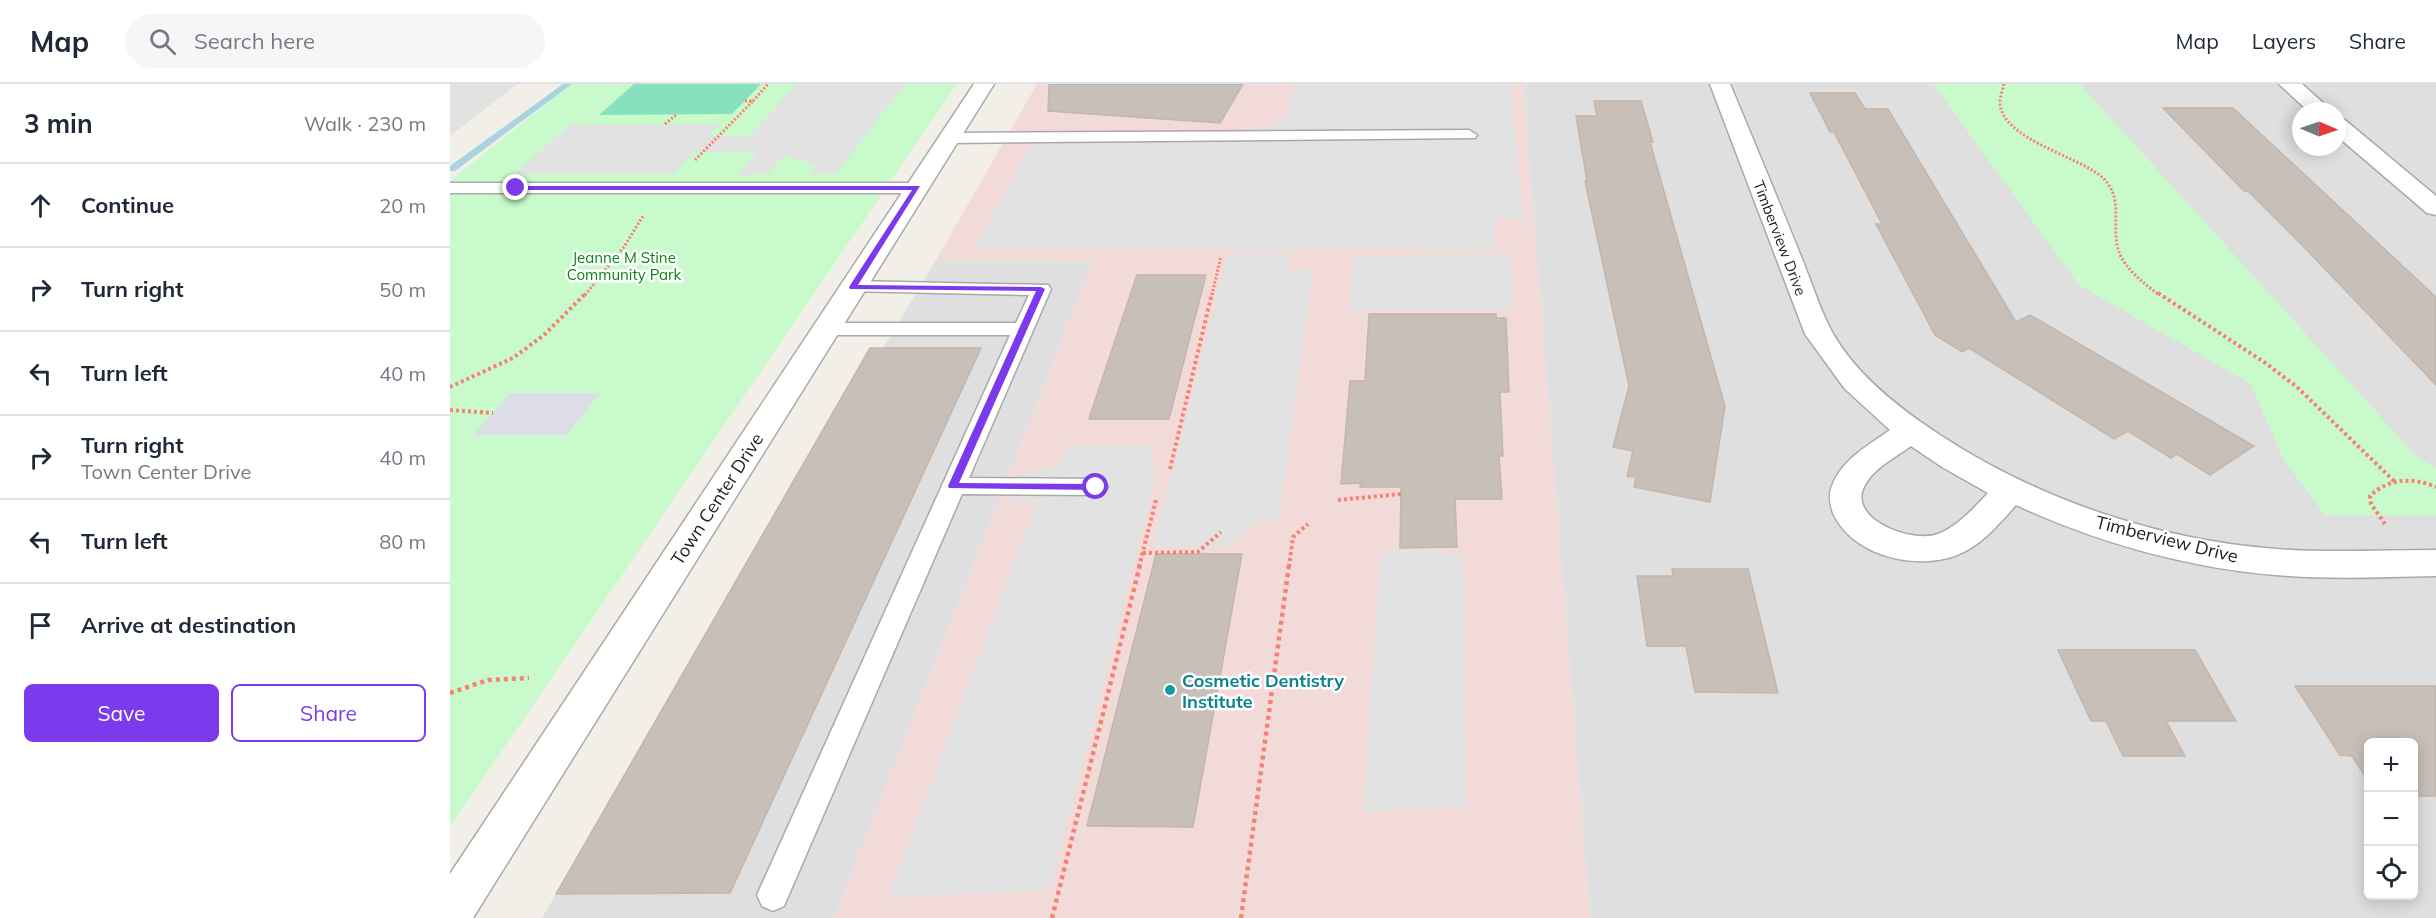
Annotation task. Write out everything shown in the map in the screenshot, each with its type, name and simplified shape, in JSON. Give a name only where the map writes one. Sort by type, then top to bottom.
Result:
[{"type":"street","name":"Town Center Drive","points":[[450,914],[984,84]]},
{"type":"street","name":"Timberview Drive","points":[[1720,84],[1819,334],[1842,367],[1870,397],[1911,430],[1949,456],[2011,490],[2127,532],[2189,548],[2241,557],[2306,563],[2436,563]]},
{"type":"street","points":[[2289,84],[2310,102]]},
{"type":"street","points":[[2346,133],[2436,208]]},
{"type":"street","points":[[1911,430],[1854,474],[1846,490],[1848,512],[1863,529],[1886,544],[1918,550],[1942,548],[1961,538],[2011,490]]},
{"type":"lane","points":[[949,138],[1469,135]]},
{"type":"lane","points":[[450,188],[917,188]]},
{"type":"lane","points":[[773,896],[952,486],[1041,289],[853,287]]},
{"type":"lane","points":[[826,329],[1022,329]]},
{"type":"lane","points":[[952,486],[1096,487]]},
{"type":"path","points":[[703,152],[768,84]]},
{"type":"path","points":[[2004,84],[1999,97],[2000,106],[2017,130],[2036,144],[2088,166],[2104,178],[2114,195],[2118,213],[2116,234],[2119,254],[2135,274],[2179,308],[2283,375],[2394,481]]},
{"type":"path","points":[[745,101],[753,101]]},
{"type":"path","points":[[665,124],[676,115]]},
{"type":"path","points":[[450,387],[513,357],[555,322],[606,269],[647,211]]},
{"type":"path","points":[[1170,469],[1221,256]]},
{"type":"path","points":[[450,410],[493,413]]},
{"type":"path","points":[[2385,524],[2371,504],[2370,496],[2388,482],[2413,482],[2436,487]]},
{"type":"path","points":[[1338,500],[1362,499],[1376,494],[1401,494]]},
{"type":"path","points":[[1052,918],[1156,500]]},
{"type":"path","points":[[1241,918],[1293,537],[1308,524]]},
{"type":"path","points":[[1143,553],[1198,552],[1221,532]]},
{"type":"path","points":[[450,693],[488,679],[529,678]]},
{"type":"shaded area","points":[[450,84],[517,84],[450,136]]},
{"type":"shaded area","points":[[796,84],[905,84],[836,174],[809,174],[816,165],[784,155],[768,174],[738,175],[757,152],[694,152],[673,174],[514,174],[570,125],[719,124],[709,136],[749,137]]},
{"type":"shaded area","points":[[1037,84],[1523,84],[1590,918],[834,918],[1093,261],[936,260]]},
{"type":"shaded area","points":[[1294,84],[1510,84],[1523,219],[1494,219],[1494,250],[974,249],[1039,130],[1251,130],[1266,127],[1286,118]]},
{"type":"shaded area","points":[[1523,84],[2436,84],[2436,918],[1590,918]]},
{"type":"shaded area","points":[[1228,253],[1289,253],[1287,269],[1313,270],[1279,520],[1257,521],[1227,547],[1153,547]]},
{"type":"shaded area","points":[[1510,254],[1515,309],[1348,310],[1354,256]]},
{"type":"shaded area","points":[[936,260],[1093,261],[834,918],[542,918]]},
{"type":"shaded area","points":[[511,393],[600,393],[566,435],[473,435]]},
{"type":"shaded area","points":[[1154,445],[1148,470],[1158,470],[1050,890],[888,897],[1036,503],[1010,502],[1018,474],[1058,467],[1069,446]]},
{"type":"shaded area","points":[[1433,548],[1463,557],[1467,806],[1363,812],[1381,550]]},
{"type":"green space","name":"Jeanne M Stine Community Park","points":[[571,84],[957,84],[450,827],[450,181]]},
{"type":"green space","points":[[634,84],[761,84],[732,114],[599,115]]},
{"type":"green space","points":[[1933,84],[2080,84],[2417,457],[2436,468],[2436,516],[2325,515],[2284,460],[2251,384],[2079,285]]},
{"type":"building","points":[[1049,84],[1243,84],[1220,123],[1048,111]]},
{"type":"building","points":[[1810,93],[1855,93],[1865,109],[1888,109],[2016,322],[2030,315],[2254,446],[2210,475],[2177,454],[2171,458],[2128,431],[2114,439],[1969,348],[1962,352],[1935,335],[1876,224],[1882,224],[1834,132],[1830,132]]},
{"type":"building","points":[[1594,101],[1641,101],[1653,142],[1650,142],[1725,406],[1710,502],[1634,487],[1636,477],[1627,476],[1633,451],[1613,447],[1629,386],[1585,181],[1587,181],[1576,116],[1597,116]]},
{"type":"building","points":[[2163,108],[2233,108],[2436,297],[2436,385],[2301,244],[2248,191],[2244,191]]},
{"type":"building","points":[[1137,275],[1206,275],[1169,419],[1089,419]]},
{"type":"building","points":[[1369,314],[1496,314],[1496,318],[1506,318],[1509,392],[1500,392],[1503,456],[1499,456],[1502,499],[1455,499],[1457,547],[1400,548],[1401,487],[1360,487],[1361,483],[1341,484],[1350,381],[1365,381]]},
{"type":"building","points":[[870,348],[981,348],[730,893],[556,894]]},
{"type":"building","name":"Cosmetic Dentistry Institute","points":[[1156,554],[1242,554],[1193,827],[1087,826]]},
{"type":"building","points":[[1672,569],[1748,569],[1778,693],[1695,692],[1686,646],[1647,646],[1637,576],[1673,576]]},
{"type":"building","points":[[2058,650],[2195,650],[2236,721],[2166,721],[2185,756],[2123,756],[2106,721],[2091,721]]},
{"type":"building","points":[[2295,686],[2436,686],[2436,796],[2418,796],[2418,738],[2364,738],[2364,775],[2352,756],[2340,755]]},
{"type":"waterway","points":[[452,169],[568,84]]},
{"type":"place","name":"Cosmetic Dentistry Institute","points":[[1170,690]]},
{"type":"route","points":[[516,188],[917,188],[853,287],[1041,289],[952,486],[1096,487]]}]
